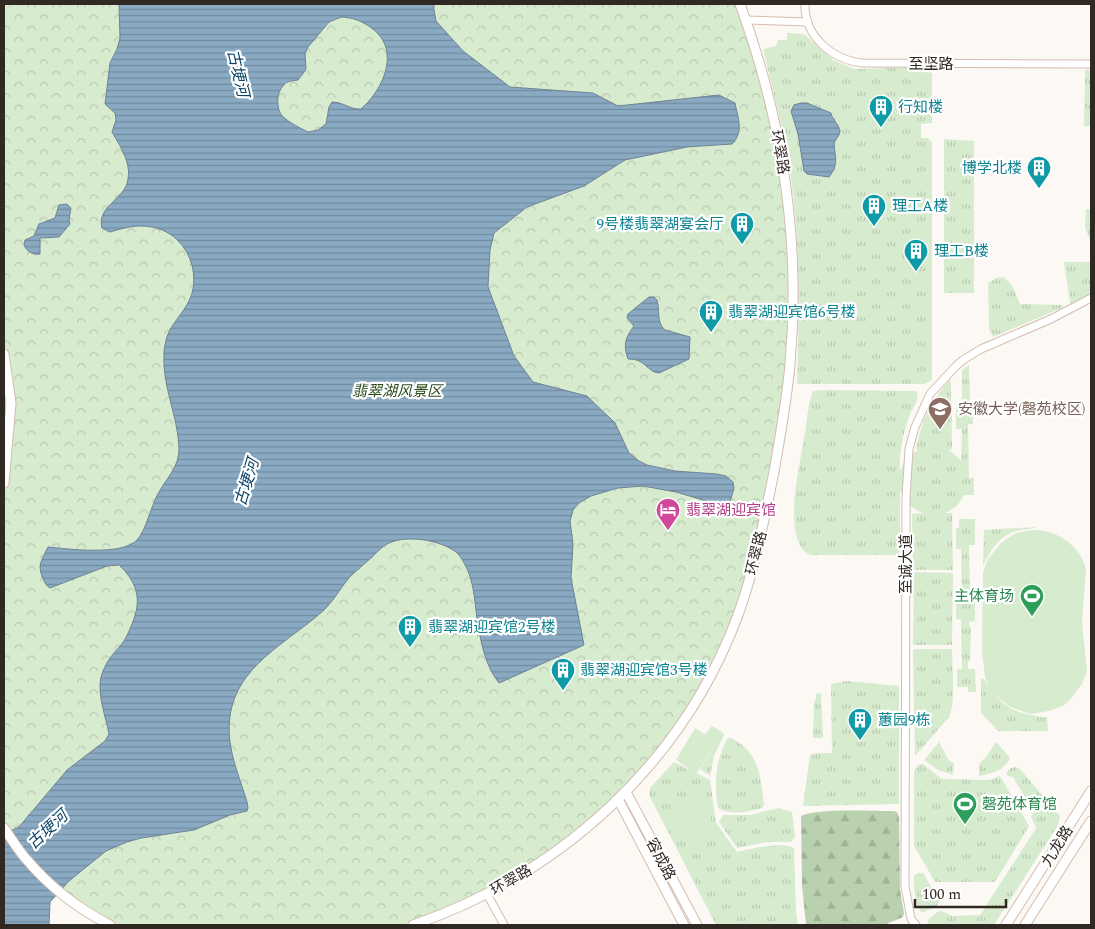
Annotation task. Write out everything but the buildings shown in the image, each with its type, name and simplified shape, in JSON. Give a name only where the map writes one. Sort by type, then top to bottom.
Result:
[{"type":"street","name":"环翠路","points":[[413,925],[445,914],[527,872],[561,848],[626,792],[666,746],[706,684],[730,633],[747,590],[757,553],[783,420],[790,364],[793,276],[790,220],[776,125],[761,67],[740,4]]},
{"type":"street","name":"至坚路","points":[[805,4],[808,22],[814,35],[827,49],[837,56],[854,62],[1091,64]]},
{"type":"street","points":[[746,20],[808,22]]},
{"type":"street","name":"至诚大道","points":[[916,925],[911,919],[905,886],[906,497],[909,449],[915,427],[930,394],[962,360],[981,349],[1051,319],[1091,298]]},
{"type":"street","points":[[4,354],[11,403],[4,483]]},
{"type":"street","name":"九龙路","points":[[1006,925],[1091,791]]},
{"type":"street","name":"容成路","points":[[626,792],[697,925]]},
{"type":"street","name":"容成路","points":[[618,800],[684,925]]},
{"type":"street","name":"九龙路","points":[[1025,925],[1091,821]]},
{"type":"street","points":[[4,828],[26,859],[40,874],[71,900],[107,925]]},
{"type":"street","points":[[487,894],[504,925]]},
{"type":"green space","name":"翡翠湖风景区","points":[[4,4],[740,4],[759,60],[790,229],[787,392],[747,590],[705,684],[642,776],[543,861],[413,925],[110,925],[71,900],[4,828],[4,483],[9,422],[4,354]]},
{"type":"green space","points":[[787,33],[804,34],[833,60],[854,69],[925,67],[932,74],[932,123],[921,124],[921,138],[928,138],[932,142],[932,378],[931,381],[924,384],[797,384],[799,282],[794,205],[786,146],[763,49],[776,46],[778,40],[787,40]]},
{"type":"green space","points":[[1085,70],[1091,70],[1091,126],[1084,126]]},
{"type":"green space","points":[[944,139],[974,141],[974,293],[944,293]]},
{"type":"green space","points":[[1086,209],[1091,209],[1091,244],[1085,226]]},
{"type":"green space","points":[[1064,262],[1091,262],[1091,295],[1072,305],[1070,303]]},
{"type":"green space","points":[[1004,277],[1012,285],[1020,304],[1061,305],[1064,307],[993,337],[989,330],[988,283],[997,278]]},
{"type":"green space","points":[[969,365],[970,406],[973,407],[973,424],[968,424],[969,478],[974,478],[974,495],[964,495],[956,506],[945,513],[952,513],[953,570],[913,570],[912,514],[923,513],[909,504],[900,490],[900,553],[898,555],[810,555],[807,553],[801,547],[797,537],[794,505],[813,391],[917,391],[916,401],[903,437],[900,471],[907,459],[918,450],[916,450],[918,440],[928,412],[950,379],[952,449],[949,450],[961,460],[962,429],[956,429],[956,407],[962,407],[962,370]]},
{"type":"green space","points":[[959,519],[975,519],[975,545],[969,545],[970,597],[975,597],[975,621],[969,622],[971,627],[968,669],[975,669],[976,692],[968,692],[968,687],[957,687],[957,669],[962,669],[961,620],[956,619],[956,596],[962,596],[961,549],[956,549],[956,528],[959,528]]},
{"type":"green space","points":[[1037,527],[1014,532],[1002,538],[993,548],[983,566],[984,530]]},
{"type":"green space","name":"主体育场","points":[[1032,530],[1050,532],[1066,540],[1083,560],[1086,569],[1082,622],[1087,671],[1082,684],[1063,706],[1049,711],[1030,714],[1010,707],[989,688],[985,677],[982,652],[983,572],[988,559],[1002,542],[1016,533]]},
{"type":"green space","points":[[914,572],[953,573],[952,645],[913,645]]},
{"type":"green space","points":[[952,649],[953,684],[949,717],[915,756],[913,650]]},
{"type":"green space","points":[[981,678],[984,679],[998,698],[1009,707],[1023,713],[1047,717],[1048,731],[998,731],[981,713]]},
{"type":"green space","points":[[846,681],[899,686],[899,804],[803,806],[810,755],[832,753],[831,684]]},
{"type":"green space","points":[[821,693],[823,737],[813,738],[814,702],[816,694]]},
{"type":"green space","points":[[712,726],[724,735],[714,756],[710,776],[700,769],[717,742],[705,734]]},
{"type":"green space","points":[[695,728],[717,742],[696,774],[676,760]]},
{"type":"green space","points":[[728,738],[732,738],[741,744],[748,751],[757,766],[764,805],[762,808],[734,813],[718,808],[716,790],[718,763]]},
{"type":"green space","points":[[939,742],[949,761],[954,763],[953,775],[938,770],[924,760]]},
{"type":"green space","points":[[996,742],[1010,758],[1008,762],[993,773],[979,776],[979,764]]},
{"type":"green space","points":[[674,762],[710,780],[716,823],[737,852],[774,845],[794,848],[798,925],[716,925],[649,795],[650,788]]},
{"type":"green space","name":"磬苑体育馆","points":[[920,764],[923,764],[942,779],[989,780],[1000,776],[1029,826],[995,882],[935,882],[914,846],[914,773]]},
{"type":"green space","points":[[1016,767],[1020,769],[1060,816],[1058,825],[994,925],[927,925],[928,920],[941,911],[953,916],[980,915],[1035,830],[1036,827],[1031,817],[1034,812],[1013,777],[1008,776],[1006,773],[1011,768]]},
{"type":"green space","points":[[710,802],[712,834],[674,836],[672,805]]},
{"type":"green space","points":[[779,808],[792,812],[795,837],[791,842],[767,842],[737,848],[719,822],[723,815],[750,815]]},
{"type":"green space","points":[[832,811],[897,812],[899,817],[900,890],[903,917],[884,925],[806,925],[802,885],[801,816],[808,813]]},
{"type":"green space","points":[[918,873],[923,873],[940,902],[935,907],[922,913],[914,890],[914,876]]},
{"type":"water","name":"古埂河","points":[[119,4],[433,4],[436,21],[463,51],[510,87],[593,93],[618,106],[719,95],[735,103],[739,119],[739,130],[732,144],[687,147],[625,160],[584,186],[527,207],[494,233],[490,250],[488,287],[514,356],[533,382],[587,396],[615,423],[629,453],[639,461],[647,465],[675,471],[726,476],[733,482],[734,488],[730,502],[723,506],[676,492],[643,486],[618,488],[591,496],[579,503],[573,510],[570,521],[573,544],[571,578],[584,645],[499,683],[491,671],[486,658],[480,637],[470,577],[459,555],[441,544],[423,540],[404,539],[387,544],[351,576],[325,609],[258,663],[238,690],[232,706],[229,731],[232,755],[247,802],[247,811],[230,815],[194,830],[141,838],[106,851],[69,881],[50,902],[49,925],[4,925],[4,834],[19,827],[67,770],[105,741],[109,734],[100,691],[101,677],[109,659],[126,638],[137,607],[134,585],[119,565],[107,566],[50,588],[42,575],[41,561],[48,547],[108,550],[130,545],[137,540],[143,531],[156,497],[175,466],[179,454],[176,424],[165,378],[164,351],[170,331],[192,295],[194,278],[190,258],[178,241],[170,234],[161,230],[136,226],[110,232],[102,228],[101,220],[103,214],[126,186],[129,173],[126,160],[112,132],[116,120],[115,113],[105,104],[110,63],[120,38]],"holes":[[[341,17],[364,23],[380,36],[385,46],[386,68],[377,91],[361,109],[332,102],[329,107],[326,124],[318,130],[308,132],[283,117],[278,106],[279,93],[286,83],[298,80],[306,69],[305,54],[308,47],[329,22]]]},
{"type":"water","points":[[807,103],[831,113],[840,129],[840,133],[834,143],[835,164],[829,177],[807,174],[804,171],[798,134],[791,111],[794,105]]},
{"type":"water","points":[[67,204],[71,208],[70,224],[59,237],[40,238],[40,254],[29,251],[24,245],[25,240],[34,236],[39,224],[55,218],[59,205]]},
{"type":"water","points":[[649,297],[654,297],[657,300],[659,320],[665,330],[690,337],[689,359],[659,373],[634,359],[628,359],[625,346],[634,326],[627,318],[628,314]]},
{"type":"place","name":"行知楼","points":[[881,128]]},
{"type":"place","name":"博学北楼","points":[[1039,189]]},
{"type":"place","name":"理工A楼","points":[[874,227]]},
{"type":"place","name":"9号楼翡翠湖宴会厅","points":[[742,245]]},
{"type":"place","name":"理工B楼","points":[[916,272]]},
{"type":"place","name":"翡翠湖迎宾馆6号楼","points":[[711,333]]},
{"type":"place","name":"安徽大学(磬苑校区)","points":[[940,430]]},
{"type":"place","name":"翡翠湖迎宾馆","points":[[668,531]]},
{"type":"place","name":"主体育场","points":[[1032,617]]},
{"type":"place","name":"翡翠湖迎宾馆2号楼","points":[[410,648]]},
{"type":"place","name":"翡翠湖迎宾馆3号楼","points":[[563,691]]},
{"type":"place","name":"蕙园9栋","points":[[860,741]]},
{"type":"place","name":"磬苑体育馆","points":[[965,825]]}]
